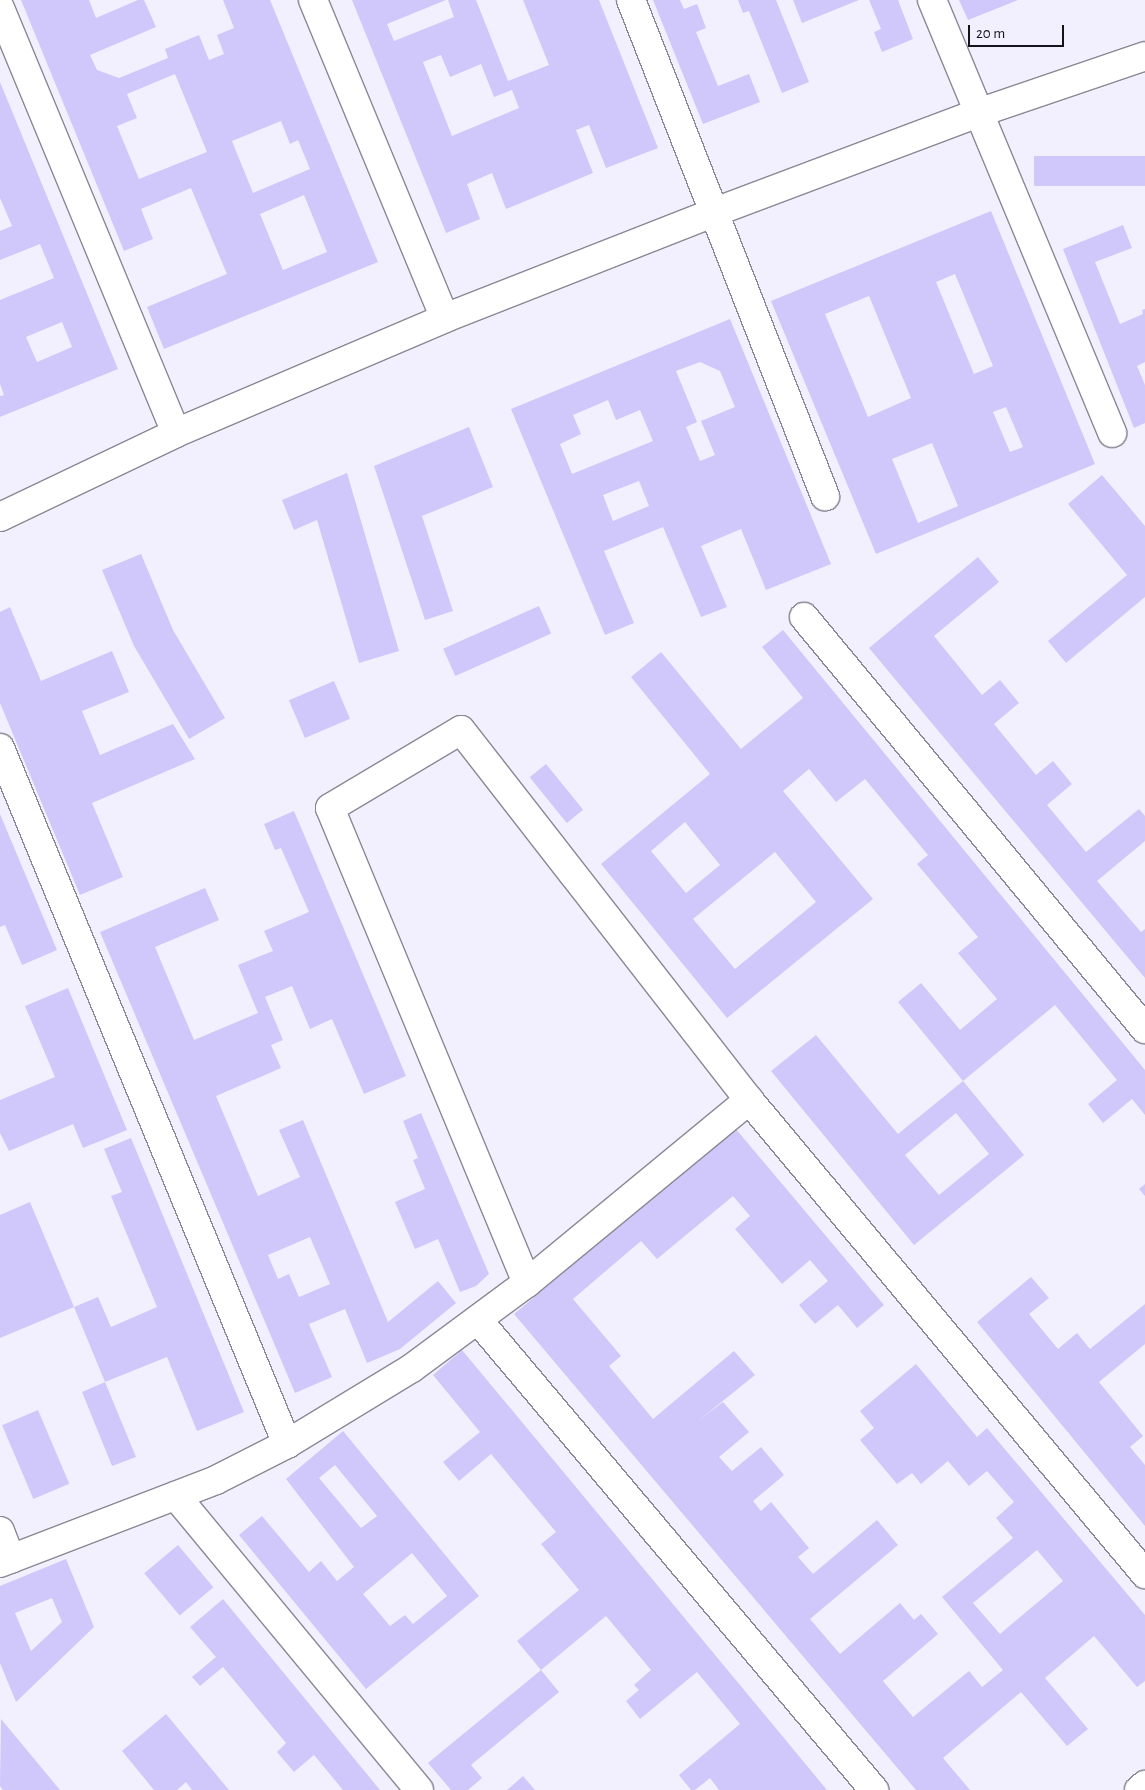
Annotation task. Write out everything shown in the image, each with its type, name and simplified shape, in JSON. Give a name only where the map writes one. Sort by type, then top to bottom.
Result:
[{"type":"street","points":[[313,0],[445,318]]},
{"type":"street","points":[[631,0],[825,496]]},
{"type":"street","points":[[932,0],[1112,433]]},
{"type":"street","points":[[0,8],[176,433]]},
{"type":"street","points":[[0,517],[176,433],[445,318],[715,212],[978,113],[1145,56]]},
{"type":"street","points":[[804,616],[1145,1029]]},
{"type":"street","points":[[527,1283],[330,808],[461,730],[749,1100],[1145,1574]]},
{"type":"street","points":[[0,748],[287,1444]]},
{"type":"street","points":[[0,1531],[6,1561],[216,1480],[287,1444],[412,1368],[478,1320],[527,1283],[749,1100]]},
{"type":"street","points":[[478,1320],[874,1790]]},
{"type":"street","points":[[176,1496],[419,1790]]},
{"type":"street","points":[[1139,1790],[1145,1785]]},
{"type":"building","points":[[21,0],[89,0],[96,18],[138,0],[144,0],[156,27],[90,55],[97,70],[119,78],[168,58],[165,49],[199,35],[209,60],[224,54],[217,35],[234,28],[223,0],[270,0],[378,262],[164,349],[147,307],[227,274],[191,188],[141,209],[153,239],[124,251]],"holes":[[[175,74],[207,152],[139,179],[117,126],[137,118],[127,94]],[[281,121],[290,144],[298,140],[310,169],[253,193],[232,141]],[[304,195],[327,252],[283,270],[260,214]]]},
{"type":"building","points":[[352,0],[446,0],[387,24],[394,41],[454,17],[448,0],[476,0],[508,81],[549,65],[523,0],[599,0],[658,148],[606,168],[589,125],[576,130],[593,173],[506,209],[492,173],[467,184],[480,219],[446,233]],"holes":[[[441,55],[450,77],[481,64],[494,97],[512,90],[519,108],[452,136],[423,62]]]},
{"type":"building","points":[[653,0],[680,0],[684,9],[697,4],[706,28],[696,32],[718,86],[749,74],[760,102],[703,124]]},
{"type":"building","points":[[738,0],[776,0],[809,82],[782,93],[749,11],[743,13]]},
{"type":"building","points":[[793,0],[859,0],[802,23]]},
{"type":"building","points":[[869,0],[898,0],[913,39],[882,52],[874,32],[881,29]]},
{"type":"building","points":[[959,0],[1018,0],[968,20]]},
{"type":"building","points":[[0,82],[118,369],[0,417],[0,396],[4,395],[0,384],[0,300],[54,278],[40,244],[0,260],[0,231],[12,226],[0,198]],"holes":[[[62,322],[72,347],[37,362],[26,337]]]},
{"type":"building","points":[[1034,156],[1145,156],[1145,186],[1034,186]]},
{"type":"building","points":[[991,211],[1095,464],[876,554],[771,301]],"holes":[[[955,274],[993,366],[974,374],[936,282]],[[869,296],[911,398],[868,417],[825,314]],[[1006,407],[1023,447],[1010,452],[993,412]],[[932,443],[958,506],[918,523],[892,459]]]},
{"type":"building","points":[[1123,225],[1132,248],[1095,262],[1120,324],[1143,314],[1142,310],[1145,309],[1145,362],[1137,366],[1145,385],[1145,423],[1134,428],[1063,249]]},
{"type":"building","points":[[730,319],[831,564],[766,590],[741,529],[701,546],[727,607],[701,617],[663,527],[604,551],[634,623],[605,635],[511,409]],"holes":[[[700,362],[720,371],[735,407],[701,421],[715,455],[700,461],[686,427],[697,422],[676,371]],[[608,400],[616,420],[640,410],[653,441],[572,474],[560,444],[581,434],[573,415]],[[639,481],[649,506],[613,521],[603,495]]]},
{"type":"building","points":[[469,427],[493,487],[422,516],[453,611],[425,620],[374,466]]},
{"type":"building","points":[[347,473],[399,651],[359,663],[317,520],[294,530],[282,500]]},
{"type":"building","points":[[1102,475],[1145,526],[1145,597],[1066,663],[1048,641],[1127,575],[1068,504]]},
{"type":"building","points":[[141,554],[173,630],[225,718],[189,739],[134,646],[102,570]]},
{"type":"building","points":[[978,557],[999,582],[934,636],[982,695],[1000,680],[1019,703],[994,724],[1036,775],[1053,761],[1072,784],[1047,805],[1086,852],[1139,809],[1145,816],[1145,841],[1097,881],[1141,932],[1145,929],[1145,978],[869,648]]},
{"type":"building","points":[[539,606],[551,633],[455,676],[443,649]]},
{"type":"building","points":[[10,607],[41,681],[112,651],[129,692],[82,711],[100,755],[173,724],[195,759],[92,803],[123,877],[80,895],[0,703],[0,612]]},
{"type":"building","points":[[783,630],[1145,1070],[1145,1115],[1132,1099],[1103,1123],[1088,1104],[1117,1080],[1055,1005],[963,1081],[898,1002],[921,983],[960,1030],[997,999],[958,953],[978,937],[917,864],[928,855],[865,779],[836,802],[809,769],[783,791],[873,899],[727,1018],[601,864],[710,774],[631,677],[661,652],[741,749],[803,698],[762,647]],"holes":[[[685,822],[720,865],[686,893],[651,851]],[[775,852],[816,902],[735,969],[693,919]]]},
{"type":"building","points":[[334,681],[350,719],[305,738],[289,700]]},
{"type":"building","points":[[546,764],[583,810],[567,823],[530,777]]},
{"type":"building","points":[[294,811],[406,1076],[364,1094],[332,1019],[310,1029],[292,986],[265,997],[283,1040],[271,1045],[281,1068],[216,1096],[258,1196],[300,1177],[279,1130],[303,1120],[388,1322],[438,1281],[456,1303],[400,1349],[367,1363],[345,1309],[309,1324],[332,1377],[295,1393],[100,932],[205,888],[219,920],[155,947],[194,1040],[258,1013],[238,965],[273,951],[264,931],[309,912],[281,848],[275,850],[264,824]],"holes":[[[310,1237],[330,1284],[299,1297],[289,1274],[278,1279],[268,1255]]]},
{"type":"building","points":[[0,814],[57,950],[22,965],[5,925],[0,927]]},
{"type":"building","points":[[68,988],[127,1130],[83,1148],[73,1124],[9,1151],[0,1133],[0,1100],[55,1077],[25,1006]]},
{"type":"building","points":[[816,1035],[898,1134],[963,1081],[1024,1155],[914,1245],[771,1071]],"holes":[[[956,1113],[989,1154],[939,1195],[905,1155]]]},
{"type":"building","points":[[421,1113],[489,1274],[476,1286],[460,1292],[438,1239],[415,1249],[395,1202],[425,1189],[413,1160],[418,1158],[403,1121]]},
{"type":"building","points":[[735,1128],[884,1305],[857,1328],[838,1305],[815,1324],[799,1305],[828,1281],[810,1260],[782,1284],[735,1229],[750,1216],[733,1196],[657,1259],[641,1241],[573,1299],[621,1356],[609,1366],[653,1419],[734,1351],[755,1375],[698,1421],[723,1402],[749,1432],[719,1457],[732,1471],[761,1447],[784,1475],[753,1501],[761,1511],[771,1502],[809,1548],[798,1557],[813,1574],[877,1520],[898,1545],[810,1619],[840,1654],[900,1603],[914,1620],[921,1614],[938,1634],[883,1681],[913,1717],[969,1671],[982,1687],[1003,1670],[942,1597],[1013,1538],[996,1518],[1014,1502],[987,1471],[969,1486],[948,1461],[921,1484],[912,1473],[897,1484],[860,1440],[874,1428],[860,1411],[916,1364],[977,1437],[987,1428],[1145,1615],[1145,1681],[1137,1687],[1094,1636],[1045,1678],[1088,1729],[1067,1746],[1021,1692],[943,1758],[970,1790],[916,1790],[514,1314]],"holes":[[[1037,1550],[1063,1581],[1000,1634],[973,1603]]]},
{"type":"building","points":[[131,1138],[244,1412],[197,1431],[167,1357],[105,1382],[74,1307],[98,1297],[111,1327],[157,1307],[111,1196],[122,1192],[104,1149]]},
{"type":"building","points":[[1145,1184],[1145,1196],[1139,1189]]},
{"type":"building","points":[[30,1202],[74,1307],[0,1338],[0,1215]]},
{"type":"building","points":[[1031,1277],[1049,1298],[1029,1314],[1058,1349],[1077,1333],[1090,1349],[1145,1304],[1145,1344],[1099,1382],[1143,1436],[1130,1447],[1145,1465],[1145,1526],[977,1322]]},
{"type":"building","points":[[462,1350],[827,1790],[719,1790],[710,1778],[695,1790],[691,1790],[679,1775],[740,1724],[697,1672],[640,1719],[626,1701],[639,1690],[634,1685],[651,1670],[606,1616],[541,1670],[517,1641],[579,1590],[541,1544],[556,1532],[491,1454],[459,1481],[443,1462],[480,1432],[433,1375]]},
{"type":"building","points":[[105,1382],[136,1457],[112,1466],[82,1392]]},
{"type":"building","points":[[38,1410],[69,1484],[33,1499],[2,1425]]},
{"type":"building","points":[[343,1431],[479,1596],[366,1689],[239,1535],[262,1516],[309,1572],[321,1561],[337,1581],[354,1567],[286,1479]],"holes":[[[335,1465],[377,1516],[361,1528],[319,1478]],[[412,1553],[447,1596],[413,1624],[405,1615],[390,1626],[363,1594]]]},
{"type":"building","points":[[178,1545],[213,1587],[180,1615],[144,1573]]},
{"type":"building","points":[[66,1559],[94,1627],[16,1702],[0,1663],[0,1586]],"holes":[[[52,1598],[62,1622],[31,1651],[15,1613]]]},
{"type":"building","points":[[223,1599],[380,1790],[343,1790],[314,1755],[294,1772],[277,1752],[286,1743],[223,1667],[200,1686],[192,1677],[216,1657],[190,1627]]},
{"type":"building","points":[[541,1670],[559,1692],[471,1765],[482,1778],[468,1790],[451,1790],[428,1763]]},
{"type":"building","points":[[166,1714],[229,1790],[192,1790],[186,1782],[177,1790],[154,1790],[122,1751]]},
{"type":"building","points":[[1,1719],[60,1790],[3,1790],[0,1786]]},
{"type":"building","points":[[523,1776],[535,1790],[507,1790]]}]
